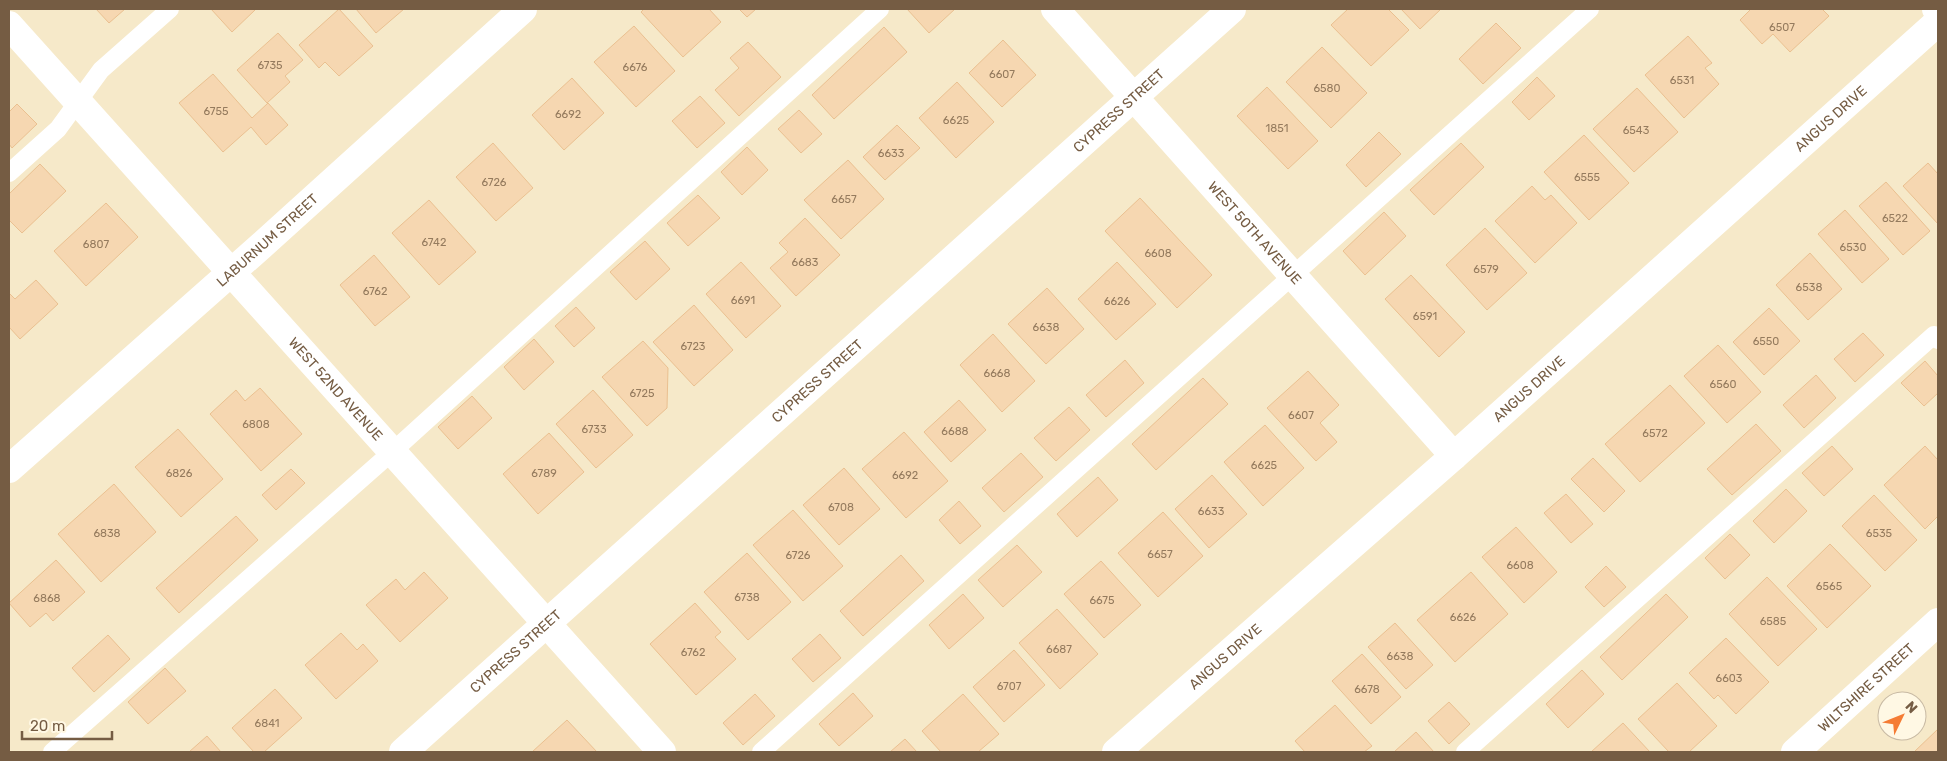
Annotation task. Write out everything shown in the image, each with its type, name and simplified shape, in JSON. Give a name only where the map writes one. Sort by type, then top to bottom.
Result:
[{"type":"street","name":"LABURNUM STREET","points":[[9,469],[523,9]]},
{"type":"street","name":"WEST 50TH AVENUE","points":[[1055,9],[1454,456]]},
{"type":"street","name":"CYPRESS STREET","points":[[402,752],[1232,9]]},
{"type":"street","name":"ANGUS DRIVE","points":[[1128,749],[1938,22]]},
{"type":"street","name":"WEST 52ND AVENUE","points":[[9,25],[662,752]]},
{"type":"street","name":"WILTSHIRE STREET","points":[[1795,752],[1938,622]]},
{"type":"lane","points":[[9,173],[58,129],[101,70],[170,9]]},
{"type":"lane","points":[[52,752],[392,452],[880,9]]},
{"type":"lane","points":[[761,752],[1590,9]]},
{"type":"lane","points":[[1465,752],[1934,335],[1938,340]]},
{"type":"shaded area","points":[[9,9],[1938,9],[1938,752],[9,752]]},
{"type":"building","points":[[96,9],[125,9],[109,23]]},
{"type":"building","points":[[211,9],[254,9],[255,10],[232,32]]},
{"type":"building","points":[[339,9],[373,46],[339,76],[325,62],[319,68],[299,45]]},
{"type":"building","points":[[356,9],[404,9],[376,33]]},
{"type":"building","points":[[644,9],[709,9],[721,22],[683,57],[641,12]]},
{"type":"building","points":[[739,9],[756,9],[747,17]]},
{"type":"building","points":[[907,9],[955,9],[929,33]]},
{"type":"building","points":[[1348,9],[1388,9],[1409,30],[1371,66],[1331,25]]},
{"type":"building","points":[[1401,9],[1441,9],[1420,29]]},
{"type":"building","points":[[1751,9],[1822,9],[1829,16],[1790,52],[1773,34],[1762,44],[1740,20]]},
{"type":"building","points":[[1496,23],[1521,48],[1483,84],[1459,59]]},
{"type":"building","points":[[634,26],[675,71],[636,107],[594,62]]},
{"type":"building","points":[[884,27],[907,52],[834,119],[812,95]]},
{"type":"building","points":[[278,33],[303,60],[285,76],[290,82],[267,103],[237,70]]},
{"type":"building","points":[[1688,36],[1712,63],[1705,68],[1719,84],[1684,118],[1645,75]]},
{"type":"building","points":[[1003,40],[1036,75],[1002,107],[969,73]]},
{"type":"building","points":[[748,42],[781,77],[739,116],[715,90],[739,68],[730,58]]},
{"type":"building","points":[[1322,47],[1367,93],[1331,128],[1286,82]]},
{"type":"building","points":[[213,74],[252,118],[268,103],[288,125],[266,145],[251,127],[223,152],[179,103]]},
{"type":"building","points":[[1537,77],[1555,96],[1529,120],[1512,102]]},
{"type":"building","points":[[572,78],[604,113],[564,150],[532,115]]},
{"type":"building","points":[[957,82],[994,122],[956,158],[919,118]]},
{"type":"building","points":[[1267,87],[1318,141],[1288,169],[1237,116]]},
{"type":"building","points":[[1637,88],[1678,132],[1634,172],[1593,129]]},
{"type":"building","points":[[700,96],[725,123],[697,148],[672,121]]},
{"type":"building","points":[[17,104],[37,124],[12,148],[9,144],[9,112]]},
{"type":"building","points":[[799,110],[822,134],[801,153],[778,129]]},
{"type":"building","points":[[897,125],[920,148],[885,180],[863,157]]},
{"type":"building","points":[[1379,132],[1401,154],[1366,187],[1346,165]]},
{"type":"building","points":[[1584,135],[1629,183],[1589,220],[1544,172]]},
{"type":"building","points":[[493,143],[533,188],[496,221],[456,177]]},
{"type":"building","points":[[1461,143],[1484,167],[1434,215],[1410,190]]},
{"type":"building","points":[[747,147],[768,170],[742,195],[721,172]]},
{"type":"building","points":[[848,160],[884,199],[841,239],[804,200]]},
{"type":"building","points":[[1928,163],[1938,174],[1938,224],[1903,186]]},
{"type":"building","points":[[40,164],[66,191],[22,233],[9,220],[9,194]]},
{"type":"building","points":[[1886,182],[1930,231],[1903,255],[1859,206]]},
{"type":"building","points":[[1532,186],[1545,200],[1551,195],[1577,223],[1535,263],[1495,221]]},
{"type":"building","points":[[698,195],[720,218],[688,246],[667,223]]},
{"type":"building","points":[[1140,198],[1212,275],[1177,308],[1105,231]]},
{"type":"building","points":[[429,200],[476,252],[439,285],[392,233]]},
{"type":"building","points":[[106,203],[138,237],[86,286],[54,251]]},
{"type":"building","points":[[1845,210],[1889,259],[1862,283],[1818,234]]},
{"type":"building","points":[[1384,212],[1406,236],[1365,275],[1343,251]]},
{"type":"building","points":[[805,218],[840,255],[796,296],[770,268],[788,252],[779,243]]},
{"type":"building","points":[[1485,228],[1527,273],[1487,310],[1446,265]]},
{"type":"building","points":[[645,241],[670,269],[636,300],[610,272]]},
{"type":"building","points":[[1810,253],[1842,289],[1808,320],[1776,285]]},
{"type":"building","points":[[374,255],[410,297],[375,326],[340,285]]},
{"type":"building","points":[[741,262],[781,306],[746,338],[706,294]]},
{"type":"building","points":[[1117,262],[1156,304],[1116,340],[1078,299]]},
{"type":"building","points":[[1411,275],[1465,332],[1439,357],[1385,299]]},
{"type":"building","points":[[36,280],[58,304],[20,339],[9,327],[9,293],[15,299]]},
{"type":"building","points":[[1047,288],[1084,329],[1046,364],[1008,324]]},
{"type":"building","points":[[694,305],[733,350],[694,386],[653,342]]},
{"type":"building","points":[[576,307],[595,328],[574,347],[555,326]]},
{"type":"building","points":[[1769,308],[1800,341],[1764,375],[1733,342]]},
{"type":"building","points":[[1863,333],[1884,355],[1855,382],[1834,359]]},
{"type":"building","points":[[993,334],[1035,381],[1002,412],[960,365]]},
{"type":"building","points":[[534,339],[554,362],[524,390],[504,367]]},
{"type":"building","points":[[643,341],[668,368],[667,408],[647,426],[602,377]]},
{"type":"building","points":[[1718,345],[1761,392],[1727,423],[1684,376]]},
{"type":"building","points":[[1125,360],[1144,383],[1106,417],[1086,395]]},
{"type":"building","points":[[1925,361],[1938,376],[1938,393],[1924,406],[1901,383]]},
{"type":"building","points":[[1308,371],[1339,405],[1320,423],[1337,442],[1316,461],[1267,408]]},
{"type":"building","points":[[1816,375],[1836,398],[1804,428],[1783,405]]},
{"type":"building","points":[[1203,378],[1228,404],[1156,470],[1132,444]]},
{"type":"building","points":[[1670,385],[1705,423],[1640,482],[1605,444]]},
{"type":"building","points":[[260,388],[302,434],[261,471],[210,414],[236,390],[245,401]]},
{"type":"building","points":[[593,390],[633,435],[596,468],[556,424]]},
{"type":"building","points":[[472,396],[492,418],[458,449],[438,427]]},
{"type":"building","points":[[959,400],[986,430],[951,462],[924,432]]},
{"type":"building","points":[[1069,407],[1090,430],[1056,461],[1034,438]]},
{"type":"building","points":[[1756,424],[1781,451],[1732,495],[1707,469]]},
{"type":"building","points":[[1265,425],[1304,468],[1263,506],[1224,462]]},
{"type":"building","points":[[178,429],[223,479],[181,517],[135,467]]},
{"type":"building","points":[[904,432],[948,481],[906,518],[862,469]]},
{"type":"building","points":[[549,433],[584,472],[538,514],[503,474]]},
{"type":"building","points":[[1832,446],[1853,469],[1824,496],[1802,473]]},
{"type":"building","points":[[1925,446],[1938,460],[1938,516],[1925,529],[1884,485]]},
{"type":"building","points":[[1021,453],[1043,477],[1004,512],[982,488]]},
{"type":"building","points":[[1593,458],[1625,491],[1604,512],[1571,479]]},
{"type":"building","points":[[844,468],[880,509],[839,545],[803,505]]},
{"type":"building","points":[[291,469],[305,483],[276,510],[262,495]]},
{"type":"building","points":[[1212,475],[1247,514],[1209,548],[1175,509]]},
{"type":"building","points":[[1098,477],[1118,500],[1077,537],[1057,514]]},
{"type":"building","points":[[114,484],[156,532],[101,582],[58,534]]},
{"type":"building","points":[[1786,489],[1807,511],[1774,543],[1753,521]]},
{"type":"building","points":[[1566,494],[1593,524],[1571,543],[1544,513]]},
{"type":"building","points":[[1874,495],[1917,540],[1885,571],[1842,526]]},
{"type":"building","points":[[959,501],[981,526],[960,544],[939,520]]},
{"type":"building","points":[[793,510],[843,566],[803,601],[753,545]]},
{"type":"building","points":[[1163,512],[1203,556],[1158,597],[1118,553]]},
{"type":"building","points":[[236,516],[258,540],[179,613],[156,588]]},
{"type":"building","points":[[1516,527],[1557,572],[1524,603],[1482,557]]},
{"type":"building","points":[[1730,534],[1750,555],[1725,579],[1705,558]]},
{"type":"building","points":[[1830,544],[1871,586],[1827,628],[1787,586]]},
{"type":"building","points":[[1017,545],[1042,572],[1003,607],[978,580]]},
{"type":"building","points":[[747,553],[791,602],[748,640],[704,592]]},
{"type":"building","points":[[901,555],[924,581],[863,636],[840,611]]},
{"type":"building","points":[[56,560],[85,592],[53,621],[46,613],[30,627],[9,603]]},
{"type":"building","points":[[1101,561],[1141,605],[1104,638],[1064,594]]},
{"type":"building","points":[[1606,566],[1626,587],[1604,607],[1585,587]]},
{"type":"building","points":[[424,572],[448,598],[400,642],[366,605],[396,579],[405,590]]},
{"type":"building","points":[[1471,572],[1508,614],[1455,662],[1417,620]]},
{"type":"building","points":[[1767,577],[1817,629],[1778,666],[1729,614]]},
{"type":"building","points":[[963,594],[984,618],[949,649],[929,625]]},
{"type":"building","points":[[1666,594],[1688,617],[1622,680],[1600,657]]},
{"type":"building","points":[[695,603],[721,632],[715,637],[736,659],[696,695],[650,644]]},
{"type":"building","points":[[1057,609],[1098,654],[1060,689],[1019,643]]},
{"type":"building","points":[[1395,623],[1433,665],[1406,689],[1368,647]]},
{"type":"building","points":[[341,633],[357,650],[363,644],[378,661],[336,699],[305,665]]},
{"type":"building","points":[[820,634],[841,658],[813,682],[792,659]]},
{"type":"building","points":[[108,635],[130,659],[94,692],[72,668]]},
{"type":"building","points":[[1726,638],[1769,682],[1736,714],[1718,695],[1714,699],[1689,673]]},
{"type":"building","points":[[1014,650],[1045,685],[1004,722],[973,687]]},
{"type":"building","points":[[1362,654],[1401,697],[1371,724],[1332,681]]},
{"type":"building","points":[[165,668],[186,691],[148,724],[128,702]]},
{"type":"building","points":[[1582,670],[1604,694],[1568,728],[1546,704]]},
{"type":"building","points":[[1677,683],[1717,726],[1689,752],[1669,752],[1638,719]]},
{"type":"building","points":[[275,689],[302,718],[264,752],[254,752],[232,728]]},
{"type":"building","points":[[853,693],[873,716],[839,746],[819,724]]},
{"type":"building","points":[[755,694],[775,716],[743,745],[723,723]]},
{"type":"building","points":[[963,694],[999,734],[978,752],[941,752],[922,731]]},
{"type":"building","points":[[1449,702],[1470,724],[1449,744],[1428,721]]},
{"type":"building","points":[[1335,705],[1372,746],[1364,752],[1305,752],[1295,741]]},
{"type":"building","points":[[567,720],[597,752],[532,752]]},
{"type":"building","points":[[1623,723],[1650,752],[1591,752]]},
{"type":"building","points":[[1938,729],[1938,752],[1914,752],[1927,741]]},
{"type":"building","points":[[1416,732],[1434,752],[1394,752]]},
{"type":"building","points":[[207,736],[221,752],[189,752]]},
{"type":"building","points":[[905,739],[917,752],[890,752]]}]
